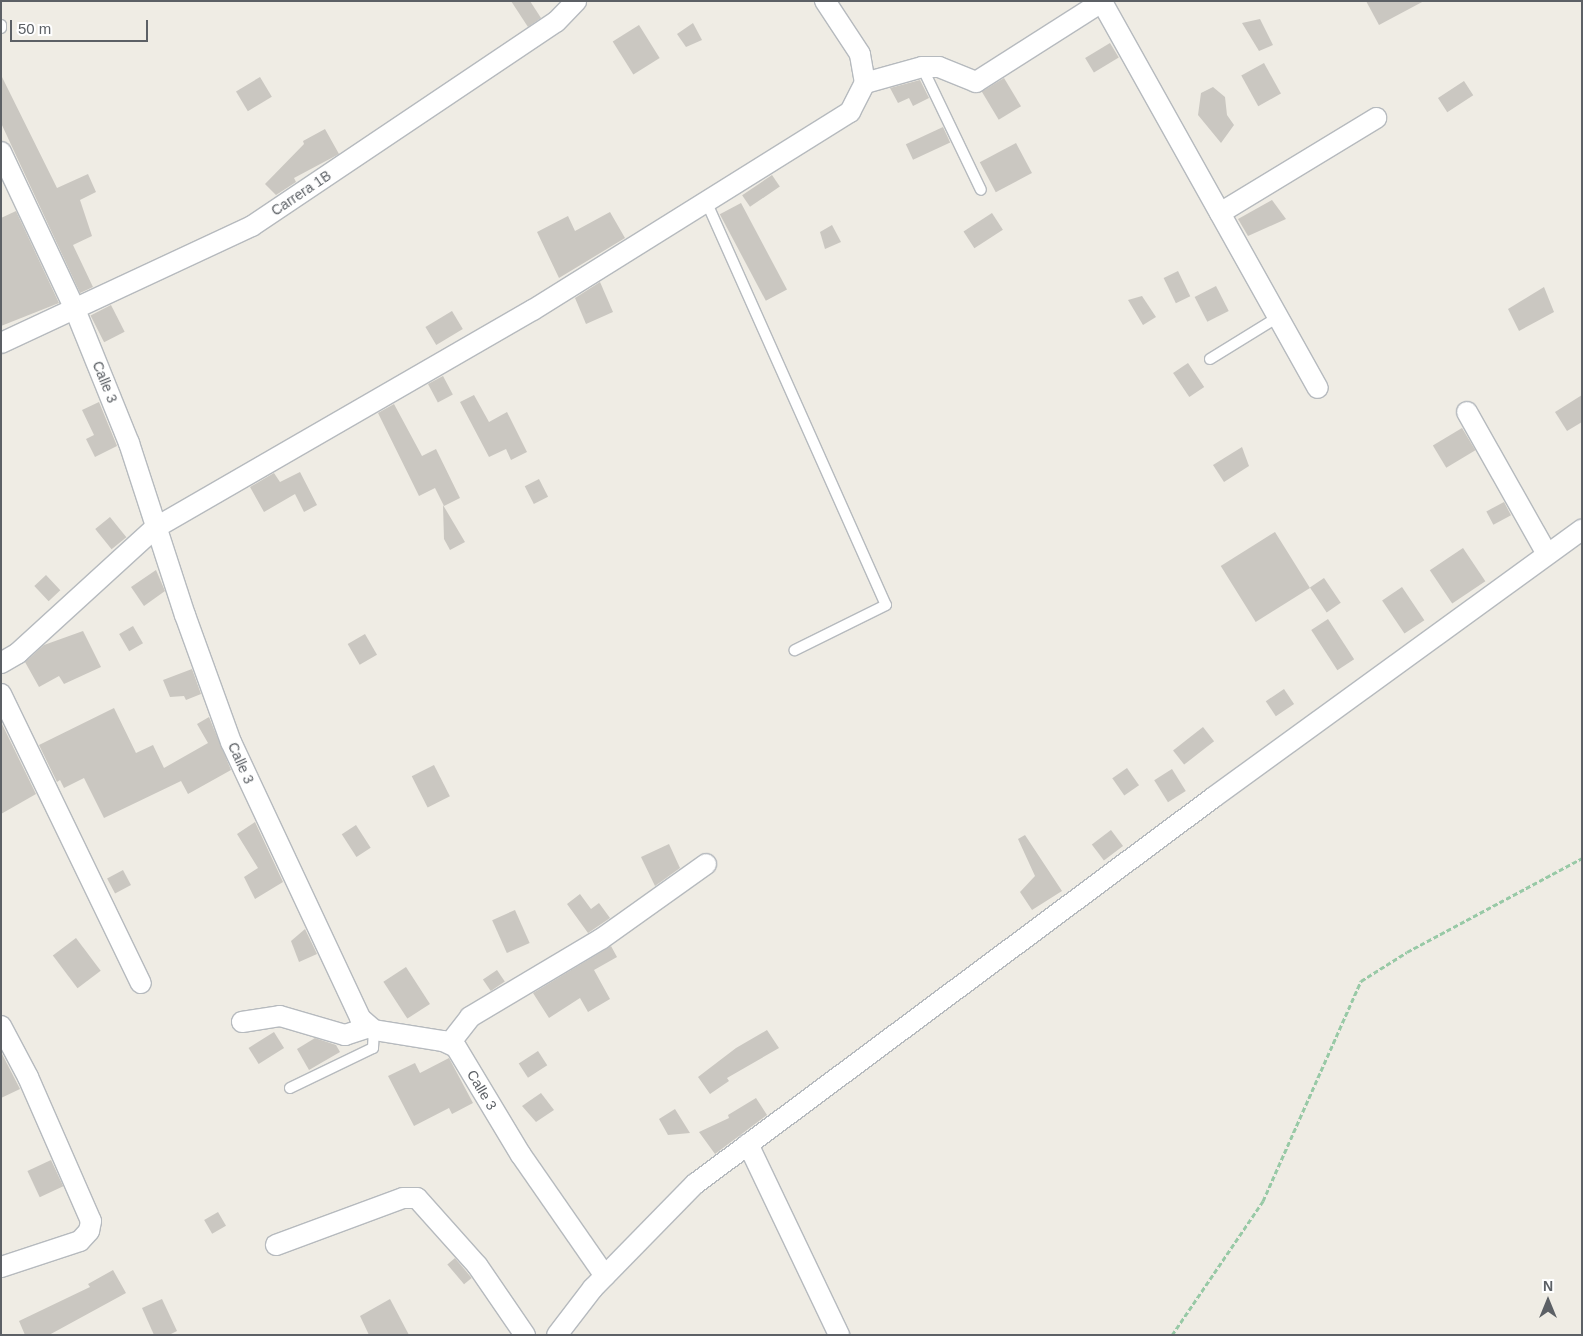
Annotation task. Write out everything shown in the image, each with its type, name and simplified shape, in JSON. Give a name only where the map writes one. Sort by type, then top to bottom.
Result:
[{"type":"street","name":"Carrera 1B","points":[[1,343],[74,306],[252,226],[556,22],[576,1]]},
{"type":"street","points":[[1,663],[18,653],[155,528],[533,310],[850,112],[865,83],[860,54],[826,1]]},
{"type":"street","points":[[865,83],[922,67],[939,67],[976,82],[1102,2],[1318,388]]},
{"type":"street","points":[[1220,213],[1376,118]]},
{"type":"street","name":"Calle 3","points":[[1,152],[74,306],[129,443],[155,528],[231,742],[360,1018],[371,1028]]},
{"type":"street","points":[[1467,412],[1547,554]]},
{"type":"street","points":[[558,1335],[604,1276],[695,1184],[1214,797],[1582,530]]},
{"type":"street","points":[[1,694],[141,983]]},
{"type":"street","points":[[242,1022],[280,1016],[345,1035],[371,1028],[450,1043],[470,1017],[600,939],[706,864]]},
{"type":"street","points":[[1,1026],[28,1077],[91,1221],[89,1232],[80,1241],[1,1266]]},
{"type":"street","name":"Calle 3","points":[[450,1043],[456,1047],[521,1155],[604,1276]]},
{"type":"street","points":[[748,1144],[839,1335]]},
{"type":"street","points":[[276,1245],[402,1198],[417,1198],[477,1265],[525,1335]]},
{"type":"lane","points":[[922,67],[981,190]]},
{"type":"lane","points":[[706,201],[886,605],[795,650]]},
{"type":"lane","points":[[1210,359],[1278,317]]},
{"type":"lane","points":[[290,1088],[373,1048],[371,1028]]},
{"type":"path","points":[[1172,1335],[1263,1201],[1361,981],[1407,952],[1582,858]]},
{"type":"building","points":[[511,1],[530,1],[541,18],[528,27]]},
{"type":"building","points":[[1366,1],[1424,1],[1379,25]]},
{"type":"building","points":[[1260,19],[1273,45],[1259,51],[1242,23]]},
{"type":"building","points":[[693,23],[702,40],[686,47],[677,34]]},
{"type":"building","points":[[639,25],[660,58],[633,75],[613,41]]},
{"type":"building","points":[[1110,43],[1119,58],[1094,73],[1085,58]]},
{"type":"building","points":[[1264,63],[1281,94],[1258,106],[1241,76]]},
{"type":"building","points":[[1,75],[57,188],[88,174],[96,192],[80,200],[92,236],[73,245],[93,287],[80,293],[1,123]]},
{"type":"building","points":[[260,77],[272,97],[248,111],[236,91]]},
{"type":"building","points":[[1004,78],[1021,106],[999,120],[982,91]]},
{"type":"building","points":[[920,80],[929,98],[913,106],[909,98],[898,103],[890,88]]},
{"type":"building","points":[[1464,81],[1473,95],[1447,112],[1438,98]]},
{"type":"building","points":[[1213,87],[1225,97],[1227,115],[1234,125],[1221,143],[1198,115],[1201,93]]},
{"type":"building","points":[[943,127],[950,142],[913,160],[906,144]]},
{"type":"building","points":[[325,129],[339,154],[294,178],[296,182],[276,195],[265,184],[304,144],[303,141]]},
{"type":"building","points":[[1016,143],[1032,173],[996,192],[980,162]]},
{"type":"building","points":[[772,175],[780,187],[750,207],[742,195]]},
{"type":"building","points":[[1272,200],[1286,219],[1248,236],[1238,219]]},
{"type":"building","points":[[741,203],[787,290],[766,301],[720,214]]},
{"type":"building","points":[[16,211],[59,303],[1,326],[1,218]]},
{"type":"building","points":[[610,212],[625,238],[559,278],[537,232],[568,216],[575,231]]},
{"type":"building","points":[[992,213],[1003,230],[974,248],[963,232]]},
{"type":"building","points":[[832,225],[841,242],[825,249],[820,232]]},
{"type":"building","points":[[1178,271],[1190,296],[1176,303],[1164,278]]},
{"type":"building","points":[[600,282],[613,312],[586,324],[575,298]]},
{"type":"building","points":[[1216,286],[1229,311],[1207,322],[1195,297]]},
{"type":"building","points":[[1544,287],[1554,312],[1519,331],[1508,309]]},
{"type":"building","points":[[1142,296],[1156,317],[1143,325],[1128,300]]},
{"type":"building","points":[[111,305],[125,332],[104,342],[91,315]]},
{"type":"building","points":[[452,311],[463,329],[436,345],[425,327]]},
{"type":"building","points":[[1188,363],[1204,387],[1189,397],[1173,373]]},
{"type":"building","points":[[443,376],[453,395],[438,403],[428,384]]},
{"type":"building","points":[[474,395],[489,422],[507,412],[527,452],[511,460],[506,449],[489,457],[460,402]]},
{"type":"building","points":[[1582,395],[1582,422],[1567,431],[1555,412]]},
{"type":"building","points":[[99,402],[117,446],[95,457],[86,439],[94,435],[82,410]]},
{"type":"building","points":[[394,404],[422,456],[436,449],[460,498],[444,506],[435,488],[419,496],[378,413]]},
{"type":"building","points":[[1462,428],[1475,450],[1446,468],[1433,446]]},
{"type":"building","points":[[1242,447],[1249,466],[1224,482],[1213,465]]},
{"type":"building","points":[[300,472],[317,505],[304,512],[295,494],[264,512],[250,487],[274,473],[280,482]]},
{"type":"building","points":[[539,479],[548,497],[534,504],[525,486]]},
{"type":"building","points":[[1504,502],[1511,515],[1493,525],[1486,511]]},
{"type":"building","points":[[443,505],[465,542],[450,550],[444,539]]},
{"type":"building","points":[[110,517],[126,537],[112,549],[95,529]]},
{"type":"building","points":[[1275,532],[1310,588],[1256,622],[1221,566]]},
{"type":"building","points":[[1463,548],[1485,581],[1452,604],[1430,570]]},
{"type":"building","points":[[156,570],[165,591],[144,606],[131,587]]},
{"type":"building","points":[[46,575],[60,590],[49,601],[34,586]]},
{"type":"building","points":[[1324,578],[1341,603],[1327,612],[1310,588]]},
{"type":"building","points":[[1402,587],[1424,620],[1404,634],[1382,600]]},
{"type":"building","points":[[1328,619],[1354,659],[1337,670],[1311,630]]},
{"type":"building","points":[[133,626],[143,643],[129,651],[119,634]]},
{"type":"building","points":[[83,631],[101,667],[64,684],[59,676],[39,687],[25,662],[44,645]]},
{"type":"building","points":[[365,634],[377,655],[360,665],[348,644]]},
{"type":"building","points":[[192,669],[201,694],[186,700],[184,696],[170,697],[163,680]]},
{"type":"building","points":[[1284,689],[1294,704],[1276,716],[1266,701]]},
{"type":"building","points":[[114,708],[136,753],[153,745],[164,768],[208,743],[197,724],[209,717],[231,770],[188,794],[181,781],[104,818],[84,778],[64,788],[60,780],[57,782],[39,745]]},
{"type":"building","points":[[1,722],[36,794],[1,814]]},
{"type":"building","points":[[1203,727],[1214,741],[1184,765],[1173,750]]},
{"type":"building","points":[[434,765],[450,796],[428,808],[412,776]]},
{"type":"building","points":[[1127,768],[1139,785],[1124,796],[1112,778]]},
{"type":"building","points":[[1172,769],[1186,791],[1168,802],[1154,780]]},
{"type":"building","points":[[255,822],[283,882],[255,899],[244,877],[258,868],[237,834]]},
{"type":"building","points":[[356,825],[371,848],[356,857],[342,834]]},
{"type":"building","points":[[1111,830],[1123,846],[1104,860],[1092,844]]},
{"type":"building","points":[[1025,835],[1062,891],[1032,910],[1020,892],[1035,876],[1018,839]]},
{"type":"building","points":[[669,844],[680,868],[655,886],[641,857]]},
{"type":"building","points":[[123,870],[131,885],[115,893],[107,878]]},
{"type":"building","points":[[580,894],[591,909],[599,903],[610,918],[588,933],[567,904]]},
{"type":"building","points":[[515,910],[530,943],[507,953],[492,920]]},
{"type":"building","points":[[305,929],[317,954],[299,962],[291,941]]},
{"type":"building","points":[[76,938],[101,971],[78,988],[53,955]]},
{"type":"building","points":[[611,946],[617,957],[594,970],[610,999],[588,1012],[580,998],[549,1018],[533,993]]},
{"type":"building","points":[[406,967],[430,1004],[407,1019],[383,982]]},
{"type":"building","points":[[497,970],[505,982],[491,991],[483,980]]},
{"type":"building","points":[[767,1030],[779,1048],[727,1078],[729,1081],[710,1094],[698,1077],[736,1048]]},
{"type":"building","points":[[274,1032],[284,1048],[259,1064],[249,1048]]},
{"type":"building","points":[[315,1038],[336,1045],[340,1052],[309,1070],[297,1049]]},
{"type":"building","points":[[538,1051],[547,1065],[528,1078],[519,1064]]},
{"type":"building","points":[[1,1052],[20,1089],[1,1098]]},
{"type":"building","points":[[449,1058],[473,1103],[452,1114],[449,1108],[414,1126],[388,1076],[415,1063],[420,1073]]},
{"type":"building","points":[[541,1093],[554,1110],[536,1122],[522,1106]]},
{"type":"building","points":[[756,1098],[767,1115],[715,1154],[699,1132],[729,1118],[728,1115]]},
{"type":"building","points":[[675,1109],[690,1133],[668,1135],[659,1119]]},
{"type":"building","points":[[51,1160],[63,1186],[40,1197],[27,1171]]},
{"type":"building","points":[[218,1212],[226,1226],[212,1234],[204,1220]]},
{"type":"building","points":[[455,1258],[472,1278],[464,1284],[447,1264]]},
{"type":"building","points":[[113,1270],[126,1293],[49,1335],[25,1335],[19,1321],[90,1287],[88,1284]]},
{"type":"building","points":[[162,1299],[177,1331],[169,1335],[154,1335],[142,1308]]},
{"type":"building","points":[[390,1299],[409,1335],[369,1335],[360,1316]]}]
